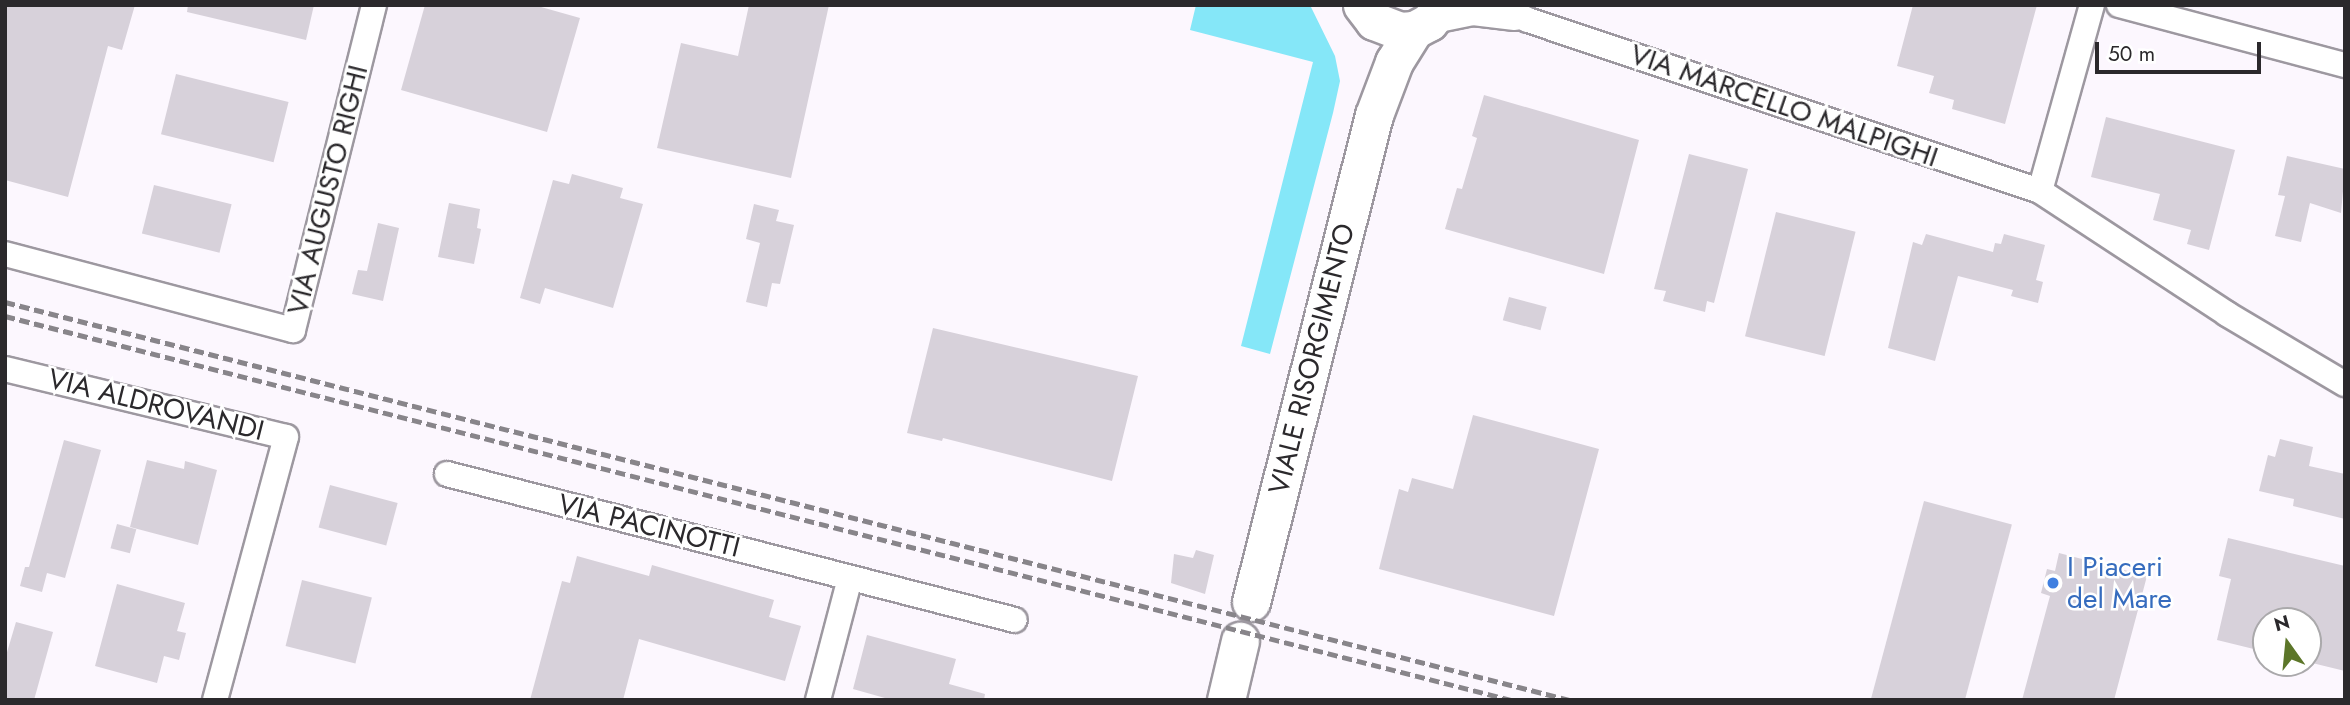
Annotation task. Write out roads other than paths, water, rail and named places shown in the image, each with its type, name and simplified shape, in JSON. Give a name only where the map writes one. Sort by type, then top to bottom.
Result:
[{"type":"main road","name":"VIALE RISORGIMENTO","points":[[1368,13],[1400,31],[1429,19]]},
{"type":"main road","name":"VIALE RISORGIMENTO","points":[[1368,13],[1379,59],[1374,115]]},
{"type":"main road","name":"VIALE RISORGIMENTO","points":[[1251,602],[1374,115],[1394,62],[1429,19]]},
{"type":"main road","points":[[1226,700],[1240,641]]},
{"type":"street","name":"VIA AUGUSTO RIGHI","points":[[5,254],[293,330],[374,5]]},
{"type":"street","name":"VIA MARCELLO MALPIGHI","points":[[1497,5],[1528,20],[2040,191],[2227,314],[2345,384]]},
{"type":"street","points":[[2040,191],[2092,5]]},
{"type":"street","points":[[2119,5],[2345,65]]},
{"type":"street","name":"VIA MARCELLO MALPIGHI","points":[[1429,19],[1473,13],[1528,20]]},
{"type":"street","name":"VIA ALDROVANDI","points":[[5,369],[286,437],[215,700]]},
{"type":"street","name":"VIA PACINOTTI","points":[[447,474],[1015,620]]},
{"type":"street","points":[[818,700],[850,578]]},
{"type":"water","points":[[1196,5],[1310,5],[1335,56],[1340,81],[1270,354],[1241,346],[1313,62],[1190,30]]},
{"type":"railway","points":[[5,302],[1570,700]]},
{"type":"railway","points":[[5,316],[1512,700]]},
{"type":"place","name":"I Piaceri del Mare","points":[[2053,583]]}]
